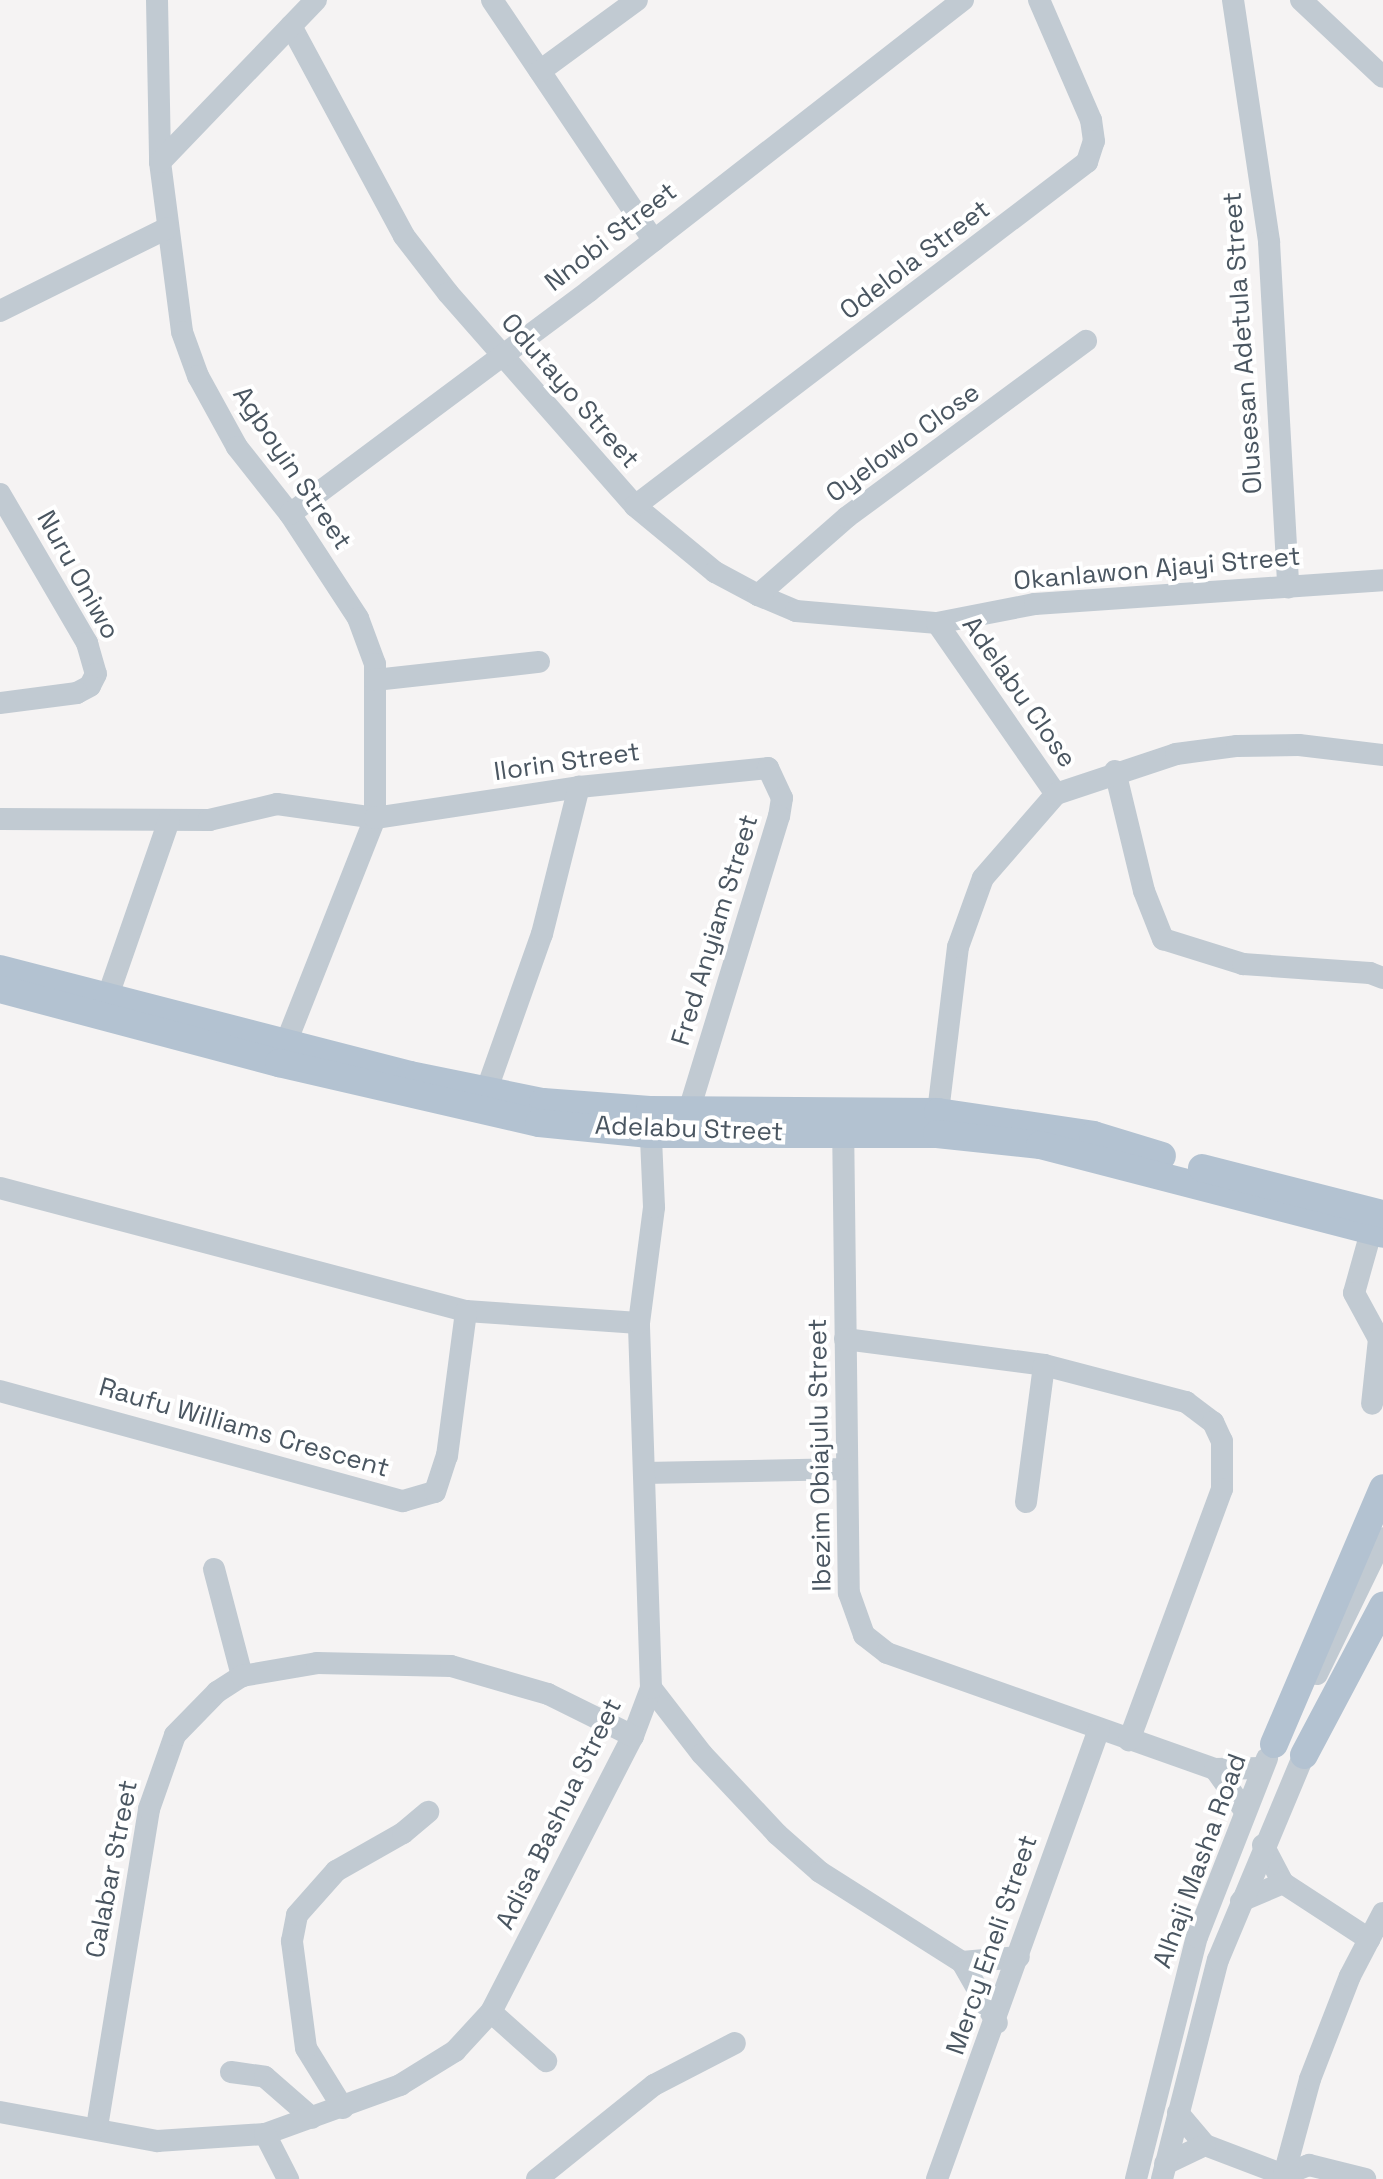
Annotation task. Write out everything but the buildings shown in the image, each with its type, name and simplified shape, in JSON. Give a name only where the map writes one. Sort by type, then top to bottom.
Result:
[{"type":"main road","name":"Adelabu Street","points":[[0,969],[104,1004],[282,1053],[482,1102],[650,1122],[844,1122],[938,1112],[1093,1135],[1379,1227]]},
{"type":"main road","name":"Adelabu Street","points":[[0,989],[104,1004]]},
{"type":"main road","name":"Adelabu Street","points":[[650,1122],[689,1111],[844,1122],[1040,1145],[1379,1227]]},
{"type":"main road","points":[[1268,1756],[1383,1488]]},
{"type":"main road","points":[[1304,1755],[1383,1606]]},
{"type":"street","name":"Agboyin Street","points":[[157,0],[160,162],[182,332],[198,376],[237,447],[290,514],[370,639],[375,680],[375,818]]},
{"type":"street","points":[[160,162],[316,0]]},
{"type":"street","points":[[492,0],[654,241]]},
{"type":"street","points":[[540,71],[637,0]]},
{"type":"street","name":"Nnobi Street","points":[[290,514],[654,241],[963,0]]},
{"type":"street","name":"Odelola Street","points":[[635,506],[1087,162],[1094,141],[1091,120],[1039,0]]},
{"type":"street","name":"Olusesan Adetula Street","points":[[1233,0],[1269,242],[1288,587]]},
{"type":"street","points":[[1307,2],[1383,77]]},
{"type":"street","name":"Odutayo Street","points":[[291,26],[404,236],[501,355],[635,506],[715,572],[796,611],[937,623]]},
{"type":"street","points":[[0,311],[167,228]]},
{"type":"street","name":"Oyelowo Close","points":[[758,595],[847,517],[1086,341]]},
{"type":"street","name":"Nuru Oniwo","points":[[0,494],[87,643],[96,674],[90,686],[77,693],[0,703]]},
{"type":"street","name":"Okanlawon Ajayi Street","points":[[937,623],[1035,604],[1383,580]]},
{"type":"street","name":"Adelabu Close","points":[[937,623],[1056,794]]},
{"type":"street","points":[[375,680],[539,662]]},
{"type":"street","points":[[938,1112],[958,947],[983,878],[1056,794],[1115,771],[1176,754],[1237,746],[1299,745],[1383,755]]},
{"type":"street","name":"Ilorin Street","points":[[0,819],[209,820],[277,804],[375,818],[579,787],[768,768]]},
{"type":"street","name":"Fred Anyiam Street","points":[[689,1111],[779,816],[782,798],[768,768]]},
{"type":"street","points":[[1115,771],[1144,891],[1163,939],[1243,964],[1370,973],[1383,978]]},
{"type":"street","points":[[482,1102],[542,934],[579,787]]},
{"type":"street","points":[[282,1053],[375,818]]},
{"type":"street","points":[[104,1004],[169,821]]},
{"type":"street","name":"Adisa Bashua Street","points":[[0,2112],[97,2127],[157,2141],[217,2141],[265,2134],[400,2085],[455,2051],[491,2012],[633,1736],[651,1688],[639,1323],[654,1207],[650,1122]]},
{"type":"street","name":"Ibezim Obiajulu Street","points":[[844,1122],[849,1593],[864,1635],[887,1653],[1215,1769],[1268,1756]]},
{"type":"street","points":[[0,1188],[466,1311],[639,1323]]},
{"type":"street","points":[[1372,1404],[1379,1339],[1354,1293],[1379,1227]]},
{"type":"street","name":"Raufu Williams Crescent","points":[[0,1391],[403,1501],[435,1492],[447,1456],[466,1311]]},
{"type":"street","points":[[845,1339],[1044,1365],[1186,1402],[1213,1422],[1222,1441],[1223,1478],[1208,1533],[1129,1740]]},
{"type":"street","points":[[1026,1502],[1044,1365]]},
{"type":"street","points":[[644,1473],[847,1469]]},
{"type":"street","name":"Alhaji Masha Road","points":[[1163,2172],[1218,1960],[1263,1845],[1304,1755],[1377,1569],[1383,1538]]},
{"type":"street","points":[[214,1569],[242,1676]]},
{"type":"street","name":"Alhaji Masha Road","points":[[1136,2179],[1197,1937],[1245,1811],[1268,1756],[1305,1700],[1377,1569]]},
{"type":"street","name":"Calabar Street","points":[[97,2127],[149,1809],[162,1765],[175,1735],[193,1712],[242,1676],[317,1663],[451,1666],[548,1694],[633,1736]]},
{"type":"street","points":[[651,1688],[777,1834],[820,1872],[962,1962],[997,2023]]},
{"type":"street","name":"Mercy Eneli Street","points":[[937,2179],[997,2023],[1099,1729]]},
{"type":"street","points":[[1215,1769],[1245,1811]]},
{"type":"street","points":[[343,2108],[306,2048],[292,1941],[297,1915],[336,1871],[403,1833],[428,1812]]},
{"type":"street","points":[[1263,1845],[1283,1883],[1369,1939]]},
{"type":"street","points":[[1241,1901],[1283,1883]]},
{"type":"street","points":[[1299,2173],[1310,2079],[1383,1913]]},
{"type":"street","points":[[962,1962],[1019,1957]]},
{"type":"street","points":[[491,2012],[546,2061]]},
{"type":"street","points":[[537,2179],[654,2085],[735,2043]]},
{"type":"street","points":[[231,2072],[265,2077],[312,2118]]},
{"type":"street","points":[[1178,2113],[1205,2145],[1299,2173],[1365,2179]]},
{"type":"street","points":[[265,2134],[288,2179]]},
{"type":"street","points":[[1163,2172],[1205,2145]]}]
